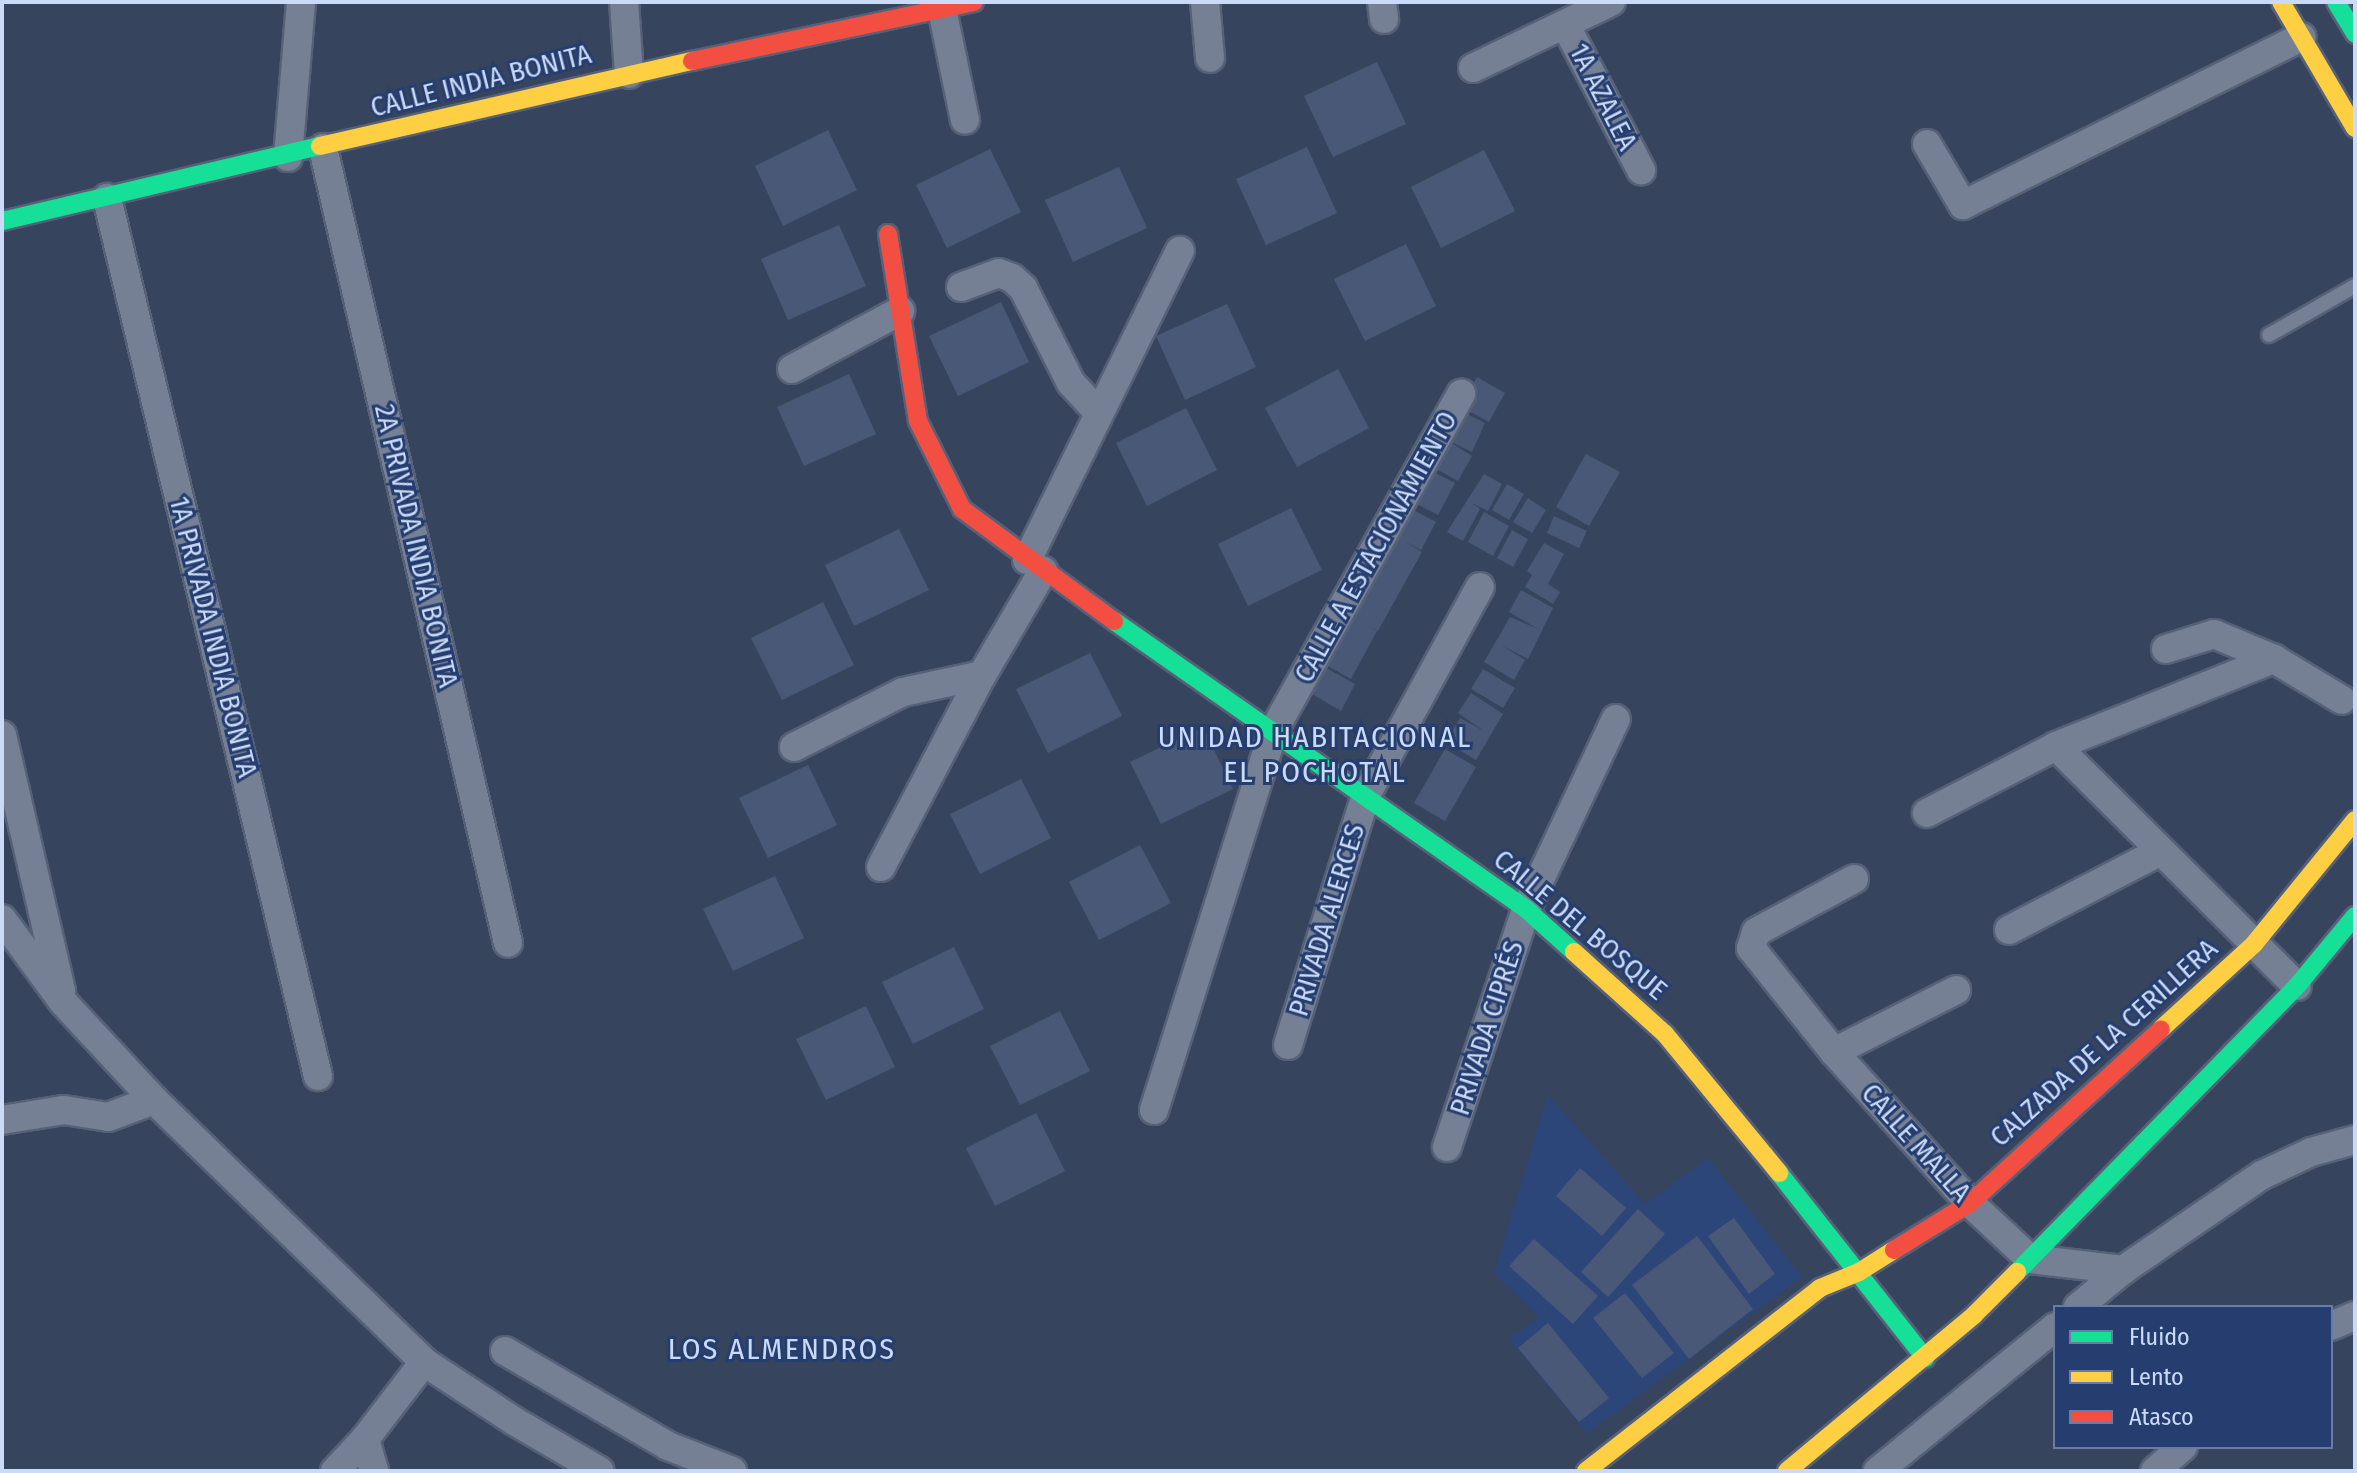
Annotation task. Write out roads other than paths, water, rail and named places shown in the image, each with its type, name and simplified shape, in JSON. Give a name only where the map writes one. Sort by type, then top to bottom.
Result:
[{"type":"street","points":[[288,157],[301,2]]},
{"type":"street","points":[[624,2],[629,74]]},
{"type":"street","name":"CALLE INDIA BONITA","points":[[2,221],[288,157],[887,11],[942,9],[974,2]]},
{"type":"street","points":[[1205,2],[1210,58]]},
{"type":"street","points":[[1473,68],[1611,2]]},
{"type":"street","points":[[2281,2],[2355,128]]},
{"type":"street","points":[[2336,2],[2355,34]]},
{"type":"street","points":[[942,9],[965,120]]},
{"type":"street","name":"1A AZALEA","points":[[1565,24],[1641,170]]},
{"type":"street","points":[[1927,144],[1963,205],[2302,37]]},
{"type":"street","name":"2A PRIVADA INDIA BONITA","points":[[323,148],[508,943]]},
{"type":"street","name":"1A PRIVADA INDIA BONITA","points":[[107,198],[318,1076]]},
{"type":"street","name":"CALLE DEL BOSQUE","points":[[888,234],[918,421],[962,509],[1035,566],[1274,730],[1526,909],[1665,1034],[1925,1358]]},
{"type":"street","points":[[881,867],[982,675],[1035,566],[1099,413],[1180,251]]},
{"type":"street","points":[[961,287],[999,273],[1012,278],[1023,288],[1071,383],[1099,413]]},
{"type":"street","points":[[792,369],[900,311]]},
{"type":"street","name":"CALLE A ESTACIONAMIENTO","points":[[1154,1110],[1274,730],[1461,394]]},
{"type":"street","name":"PRIVADA ALERCES","points":[[1288,1045],[1366,795],[1480,587]]},
{"type":"street","points":[[2166,649],[2214,634],[2274,659],[2342,700]]},
{"type":"street","points":[[1927,813],[2056,746],[2274,659]]},
{"type":"street","points":[[794,747],[903,692],[982,675]]},
{"type":"street","name":"PRIVADA CIPRÉS","points":[[1447,1147],[1526,909],[1616,719]]},
{"type":"street","points":[[2,735],[64,1003]]},
{"type":"street","points":[[2056,746],[2159,852],[2297,986]]},
{"type":"street","name":"CALZADA DE LA CERILLERA","points":[[1586,1471],[1820,1288],[1859,1272],[1970,1203],[2254,944],[2355,820]]},
{"type":"street","points":[[2009,930],[2159,852]]},
{"type":"street","name":"CALLE MALLA","points":[[1854,879],[1756,932],[1751,948],[1834,1052],[1970,1203],[2030,1259]]},
{"type":"street","points":[[1787,1471],[1925,1358],[2030,1259],[2297,986],[2355,916]]},
{"type":"street","points":[[2,919],[64,1003],[154,1100],[424,1362],[514,1421],[600,1471]]},
{"type":"street","points":[[1834,1052],[1956,990]]},
{"type":"street","points":[[2,1120],[64,1110],[108,1117],[154,1100]]},
{"type":"street","points":[[2080,1305],[2123,1270],[2262,1175],[2311,1152],[2355,1140]]},
{"type":"street","points":[[2030,1259],[2123,1270]]},
{"type":"street","points":[[2333,1325],[2355,1316]]},
{"type":"street","points":[[1878,1471],[2053,1329]]},
{"type":"street","points":[[505,1351],[668,1446],[732,1471]]},
{"type":"street","points":[[335,1471],[365,1439],[424,1362]]},
{"type":"street","points":[[365,1439],[374,1471]]},
{"type":"street","points":[[2155,1471],[2181,1449]]},
{"type":"lane","points":[[2269,335],[2355,286]]},
{"type":"district","name":"UNIDAD HABITACIONAL EL POCHOTAL","points":[[1315,754]]},
{"type":"district","name":"LOS ALMENDROS","points":[[782,1349]]}]
